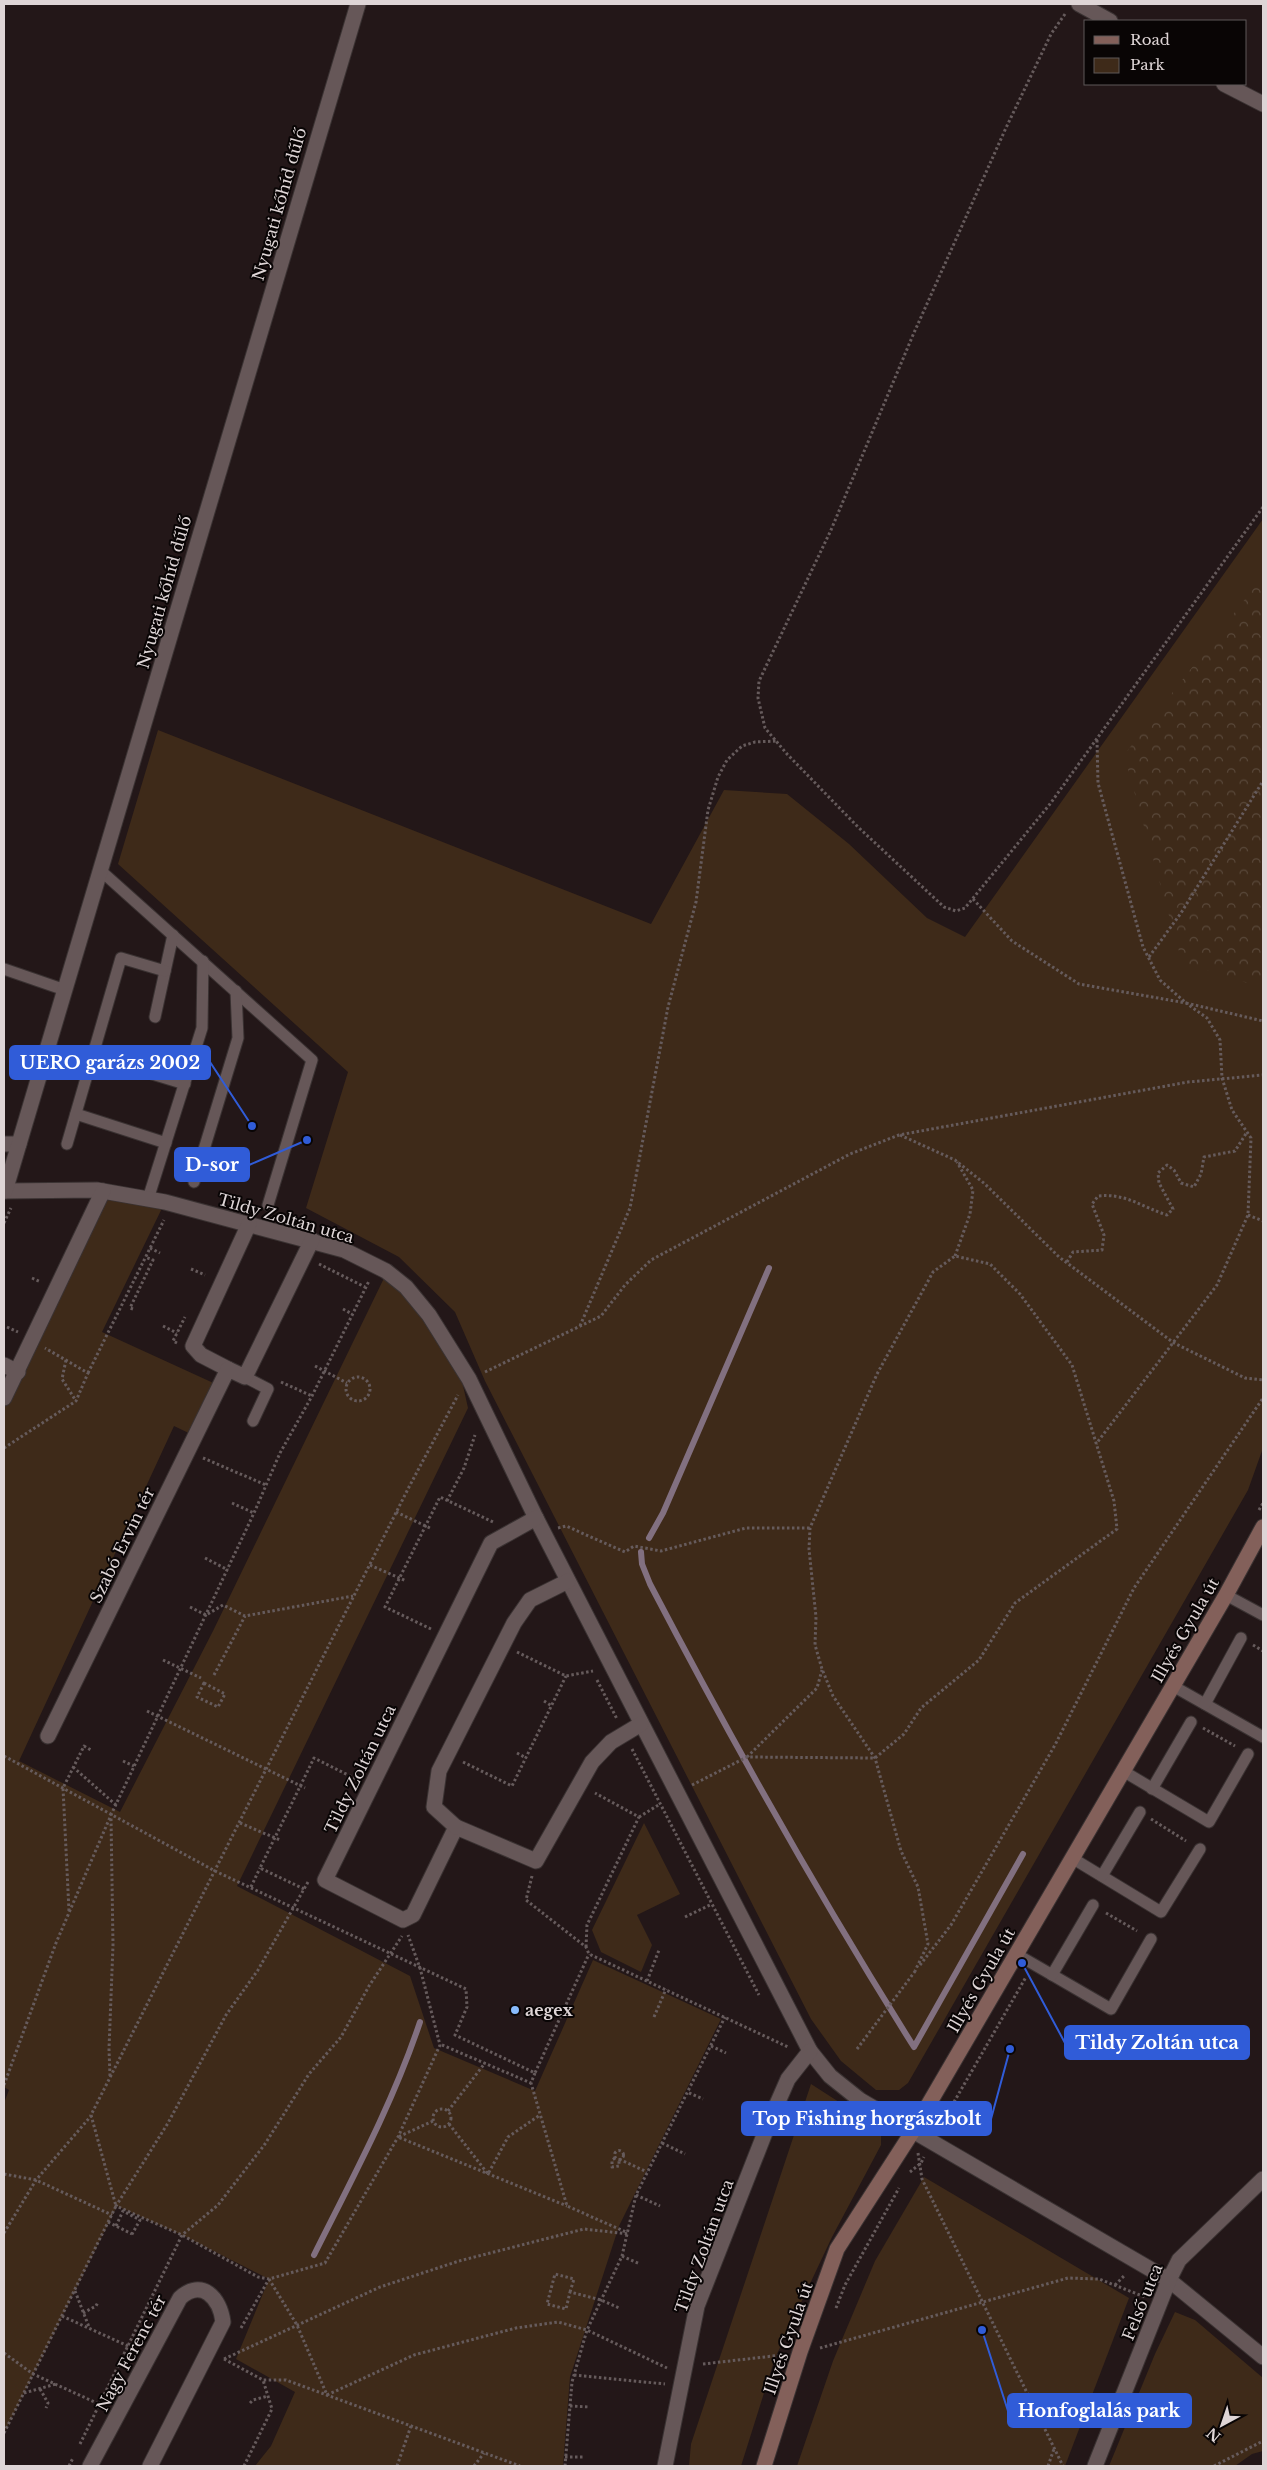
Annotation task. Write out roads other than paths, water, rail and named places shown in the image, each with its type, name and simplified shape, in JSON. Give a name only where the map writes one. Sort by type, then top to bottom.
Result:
[{"type":"street","name":"Nyugati kőhíd dűlő","points":[[4,1191],[11,1144],[64,990],[358,4]]},
{"type":"street","points":[[1074,8],[1107,20]]},
{"type":"street","points":[[1226,85],[1263,104]]},
{"type":"street","name":"Tildy Zoltán utca","points":[[4,1191],[103,1191],[148,1199],[249,1224],[310,1243],[344,1250],[386,1271],[406,1287],[428,1315],[469,1379],[543,1532],[808,2053],[830,2076],[860,2100],[1169,2280],[1263,2357]]},
{"type":"street","points":[[4,1398],[103,1191]]},
{"type":"street","points":[[249,1224],[193,1346],[201,1355],[244,1377],[310,1243]]},
{"type":"street","points":[[4,1365],[18,1372]]},
{"type":"street","name":"Szabó Ervin tér","points":[[48,1736],[228,1369]]},
{"type":"street","name":"Tildy Zoltán utca","points":[[456,1827],[414,1915],[403,1920],[325,1880],[491,1543],[536,1518]]},
{"type":"street","name":"Illyés Gyula út","points":[[764,2466],[800,2352],[838,2249],[913,2131],[1226,1595],[1263,1527]]},
{"type":"street","points":[[568,1581],[530,1600],[519,1616],[438,1771],[434,1807],[456,1827],[536,1861],[592,1762],[611,1742],[641,1724]]},
{"type":"street","name":"Tildy Zoltán utca","points":[[665,2466],[697,2306],[770,2120],[788,2079],[808,2053]]},
{"type":"street","name":"Felső utca","points":[[1095,2466],[1169,2280],[1179,2260],[1263,2179]]},
{"type":"street","name":"Nagy Ferenc tér","points":[[90,2466],[180,2298],[188,2291],[203,2290],[213,2296],[221,2307],[223,2322],[150,2466]]},
{"type":"lane","points":[[100,870],[312,1060],[268,1205]]},
{"type":"lane","points":[[155,1017],[173,935]]},
{"type":"lane","points":[[67,1144],[121,958],[165,971]]},
{"type":"lane","points":[[148,1199],[202,1028],[203,961]]},
{"type":"lane","points":[[4,969],[64,990]]},
{"type":"lane","points":[[194,1182],[238,1038],[236,991]]},
{"type":"lane","points":[[93,1056],[184,1084]]},
{"type":"lane","points":[[76,1114],[166,1143]]},
{"type":"lane","points":[[244,1377],[268,1389],[253,1420]]},
{"type":"lane","points":[[1226,1595],[1262,1612]]},
{"type":"lane","points":[[1205,1704],[1241,1638]]},
{"type":"lane","points":[[1173,1686],[1263,1737]]},
{"type":"lane","points":[[1152,1788],[1191,1722]]},
{"type":"lane","points":[[1123,1771],[1209,1822],[1248,1754]]},
{"type":"lane","points":[[1102,1876],[1140,1812]]},
{"type":"lane","points":[[1072,1858],[1161,1912],[1200,1849]]},
{"type":"lane","points":[[1052,1975],[1093,1905]]},
{"type":"lane","points":[[1016,1954],[1111,2009],[1151,1939]]},
{"type":"waterway","points":[[649,1538],[663,1513],[769,1268]]},
{"type":"waterway","points":[[641,1552],[642,1564],[650,1584],[745,1761],[844,1933],[914,2047],[1023,1854]]},
{"type":"waterway","points":[[314,2255],[385,2111],[420,2022]]},
{"type":"place","name":"UERO garázs 2002","points":[[252,1126]]},
{"type":"place","name":"D-sor","points":[[307,1140]]},
{"type":"place","name":"Tildy Zoltán utca","points":[[1022,1963]]},
{"type":"place","name":"aegex","points":[[515,2010]]},
{"type":"place","name":"Top Fishing horgászbolt","points":[[1010,2049]]},
{"type":"place","name":"Honfoglalás park","points":[[982,2330]]}]
